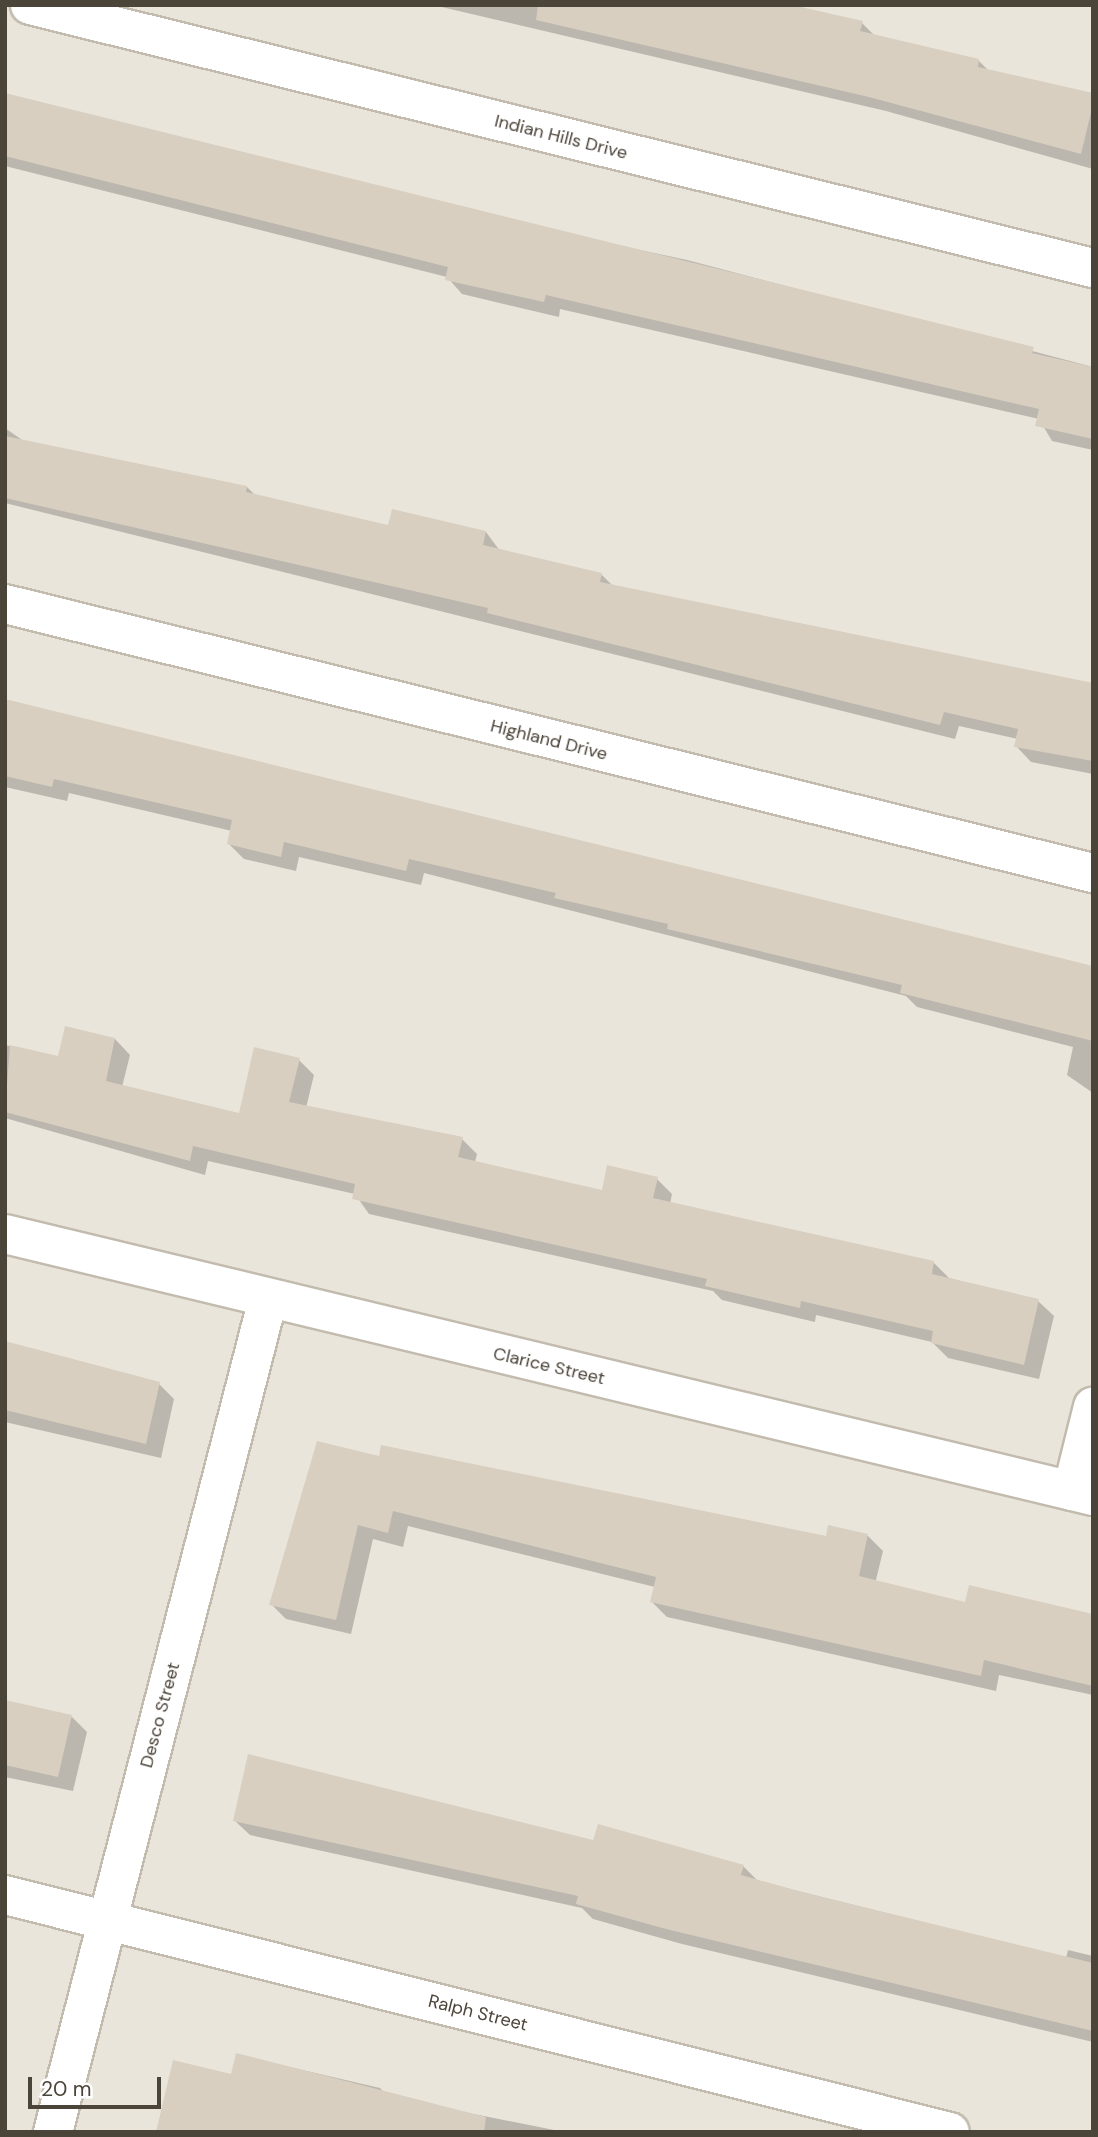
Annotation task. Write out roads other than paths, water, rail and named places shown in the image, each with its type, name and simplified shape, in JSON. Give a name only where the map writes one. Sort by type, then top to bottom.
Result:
[{"type":"street","name":"Indian Hills Drive","points":[[30,5],[1093,268]]},
{"type":"street","name":"Highland Drive","points":[[5,604],[1093,873]]},
{"type":"street","name":"Clarice Street","points":[[5,1234],[1082,1494]]},
{"type":"street","name":"Desco Street","points":[[53,2132],[268,1299]]},
{"type":"street","points":[[1082,1494],[1093,1406]]},
{"type":"street","name":"Ralph Street","points":[[5,1895],[950,2132]]}]
